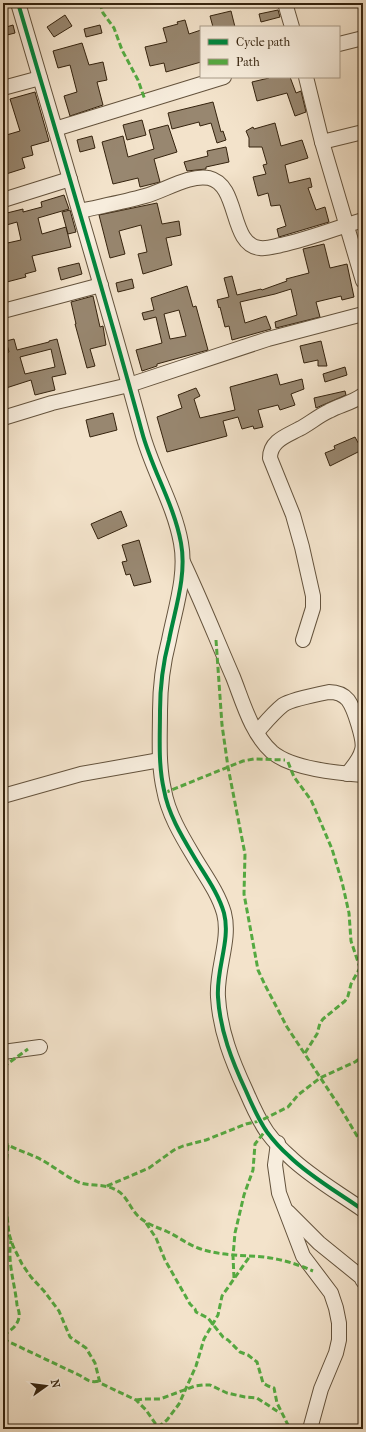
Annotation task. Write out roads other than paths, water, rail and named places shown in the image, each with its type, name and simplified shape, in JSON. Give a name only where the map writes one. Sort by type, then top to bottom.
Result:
[{"type":"street","points":[[18,3],[80,211],[144,438],[168,498],[182,546],[183,562],[181,583],[163,668],[160,707],[161,776],[164,793],[175,821],[192,854],[216,893],[223,910],[226,925],[225,939],[218,974],[217,994],[220,1020],[224,1036],[232,1059],[258,1117],[266,1130],[286,1153],[299,1165],[363,1210]]},
{"type":"street","points":[[285,3],[292,26]]},
{"type":"street","points":[[340,44],[363,38]]},
{"type":"street","points":[[3,88],[40,78]]},
{"type":"street","points":[[55,129],[221,78]]},
{"type":"street","points":[[306,78],[322,142],[363,281]]},
{"type":"street","points":[[322,142],[363,132]]},
{"type":"street","points":[[80,211],[148,196],[189,180],[202,178],[219,182],[225,190],[244,237],[250,244],[258,248],[287,244],[363,220]]},
{"type":"street","points":[[3,200],[70,179]]},
{"type":"street","points":[[3,311],[101,285]]},
{"type":"street","points":[[3,418],[52,403],[129,385],[268,340],[363,314]]},
{"type":"street","points":[[303,640],[314,608],[313,596],[293,515],[275,472],[270,458],[270,451],[272,446],[280,440],[316,418],[356,400],[363,395]]},
{"type":"street","points":[[183,562],[212,625],[216,640],[257,732],[272,752],[288,762],[347,774],[363,775]]},
{"type":"street","points":[[257,732],[284,704],[329,692],[335,692],[342,695],[349,701],[360,731],[363,749],[355,765],[347,774]]},
{"type":"street","points":[[3,796],[81,774],[160,760]]},
{"type":"street","points":[[3,1052],[40,1047]]},
{"type":"street","points":[[278,1143],[275,1165],[278,1193],[303,1256],[331,1293],[339,1323],[339,1340],[336,1354],[321,1389],[310,1429]]},
{"type":"street","points":[[284,1209],[319,1243],[361,1277],[363,1281]]}]
